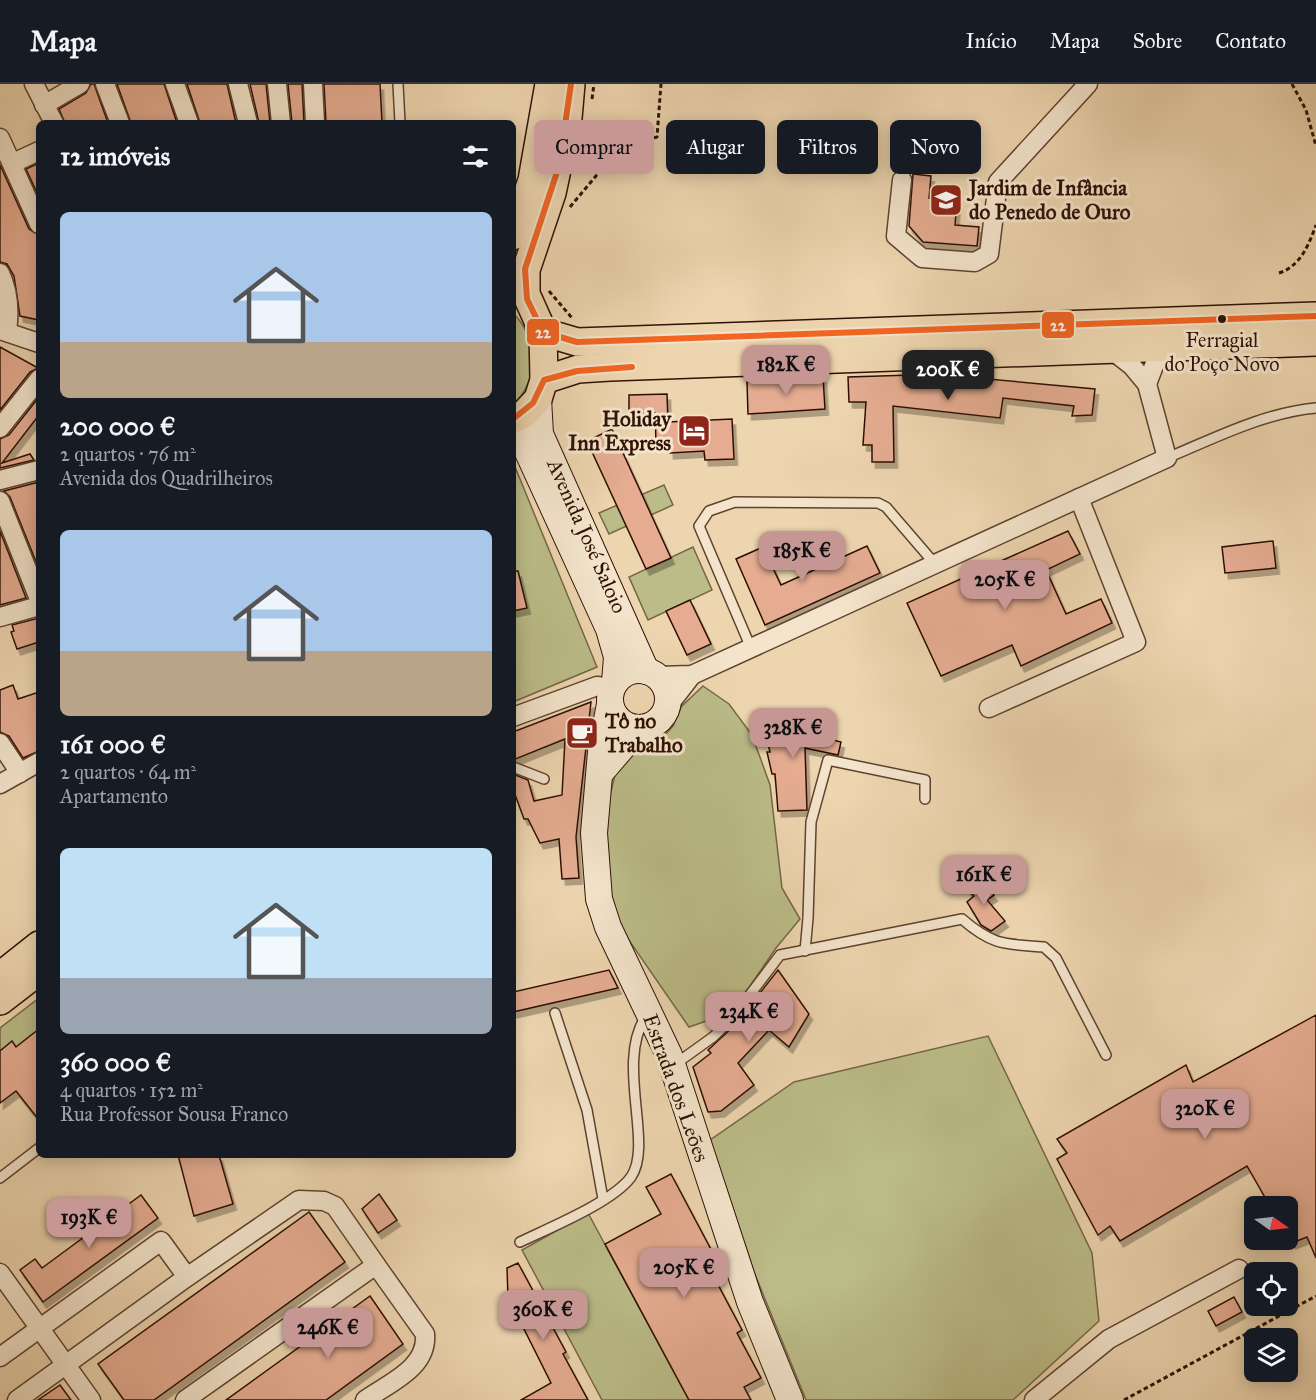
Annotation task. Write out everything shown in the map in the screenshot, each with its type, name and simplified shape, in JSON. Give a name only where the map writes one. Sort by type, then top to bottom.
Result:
[{"type":"main road","points":[[516,227],[532,180],[549,84]]},
{"type":"main road","points":[[541,390],[538,323],[526,294],[526,270],[552,193],[568,118],[571,84]]},
{"type":"main road","points":[[516,301],[538,323],[577,342],[1316,316]]},
{"type":"main road","points":[[516,418],[524,414],[541,390],[578,369],[1316,342]]},
{"type":"main road","name":"Avenida José Saloio","points":[[541,390],[540,434],[651,673]]},
{"type":"main road","name":"Avenida José Saloio","points":[[516,435],[527,450],[609,629],[616,657],[601,752],[601,771]]},
{"type":"main road","points":[[601,771],[625,744],[644,728],[654,724],[668,706],[668,695],[664,684],[651,673],[635,670],[624,674],[612,691],[614,714],[622,723],[632,728],[644,728]]},
{"type":"main road","name":"Estrada dos Leões","points":[[601,771],[594,833],[599,899],[609,927],[672,1066],[750,1302],[790,1400]]},
{"type":"main road","points":[[0,976],[36,947]]},
{"type":"main road","points":[[0,1001],[36,973]]},
{"type":"street","points":[[34,84],[52,120]]},
{"type":"street","points":[[44,105],[80,84]]},
{"type":"street","points":[[105,84],[119,120]]},
{"type":"street","points":[[175,84],[188,120]]},
{"type":"street","points":[[238,84],[247,120]]},
{"type":"street","points":[[277,84],[281,120]]},
{"type":"street","points":[[313,84],[315,120]]},
{"type":"street","points":[[902,180],[896,236],[922,258],[975,262],[989,254],[998,182],[1088,84]]},
{"type":"street","points":[[0,138],[36,217]]},
{"type":"street","points":[[13,164],[36,152]]},
{"type":"street","points":[[0,273],[6,285],[9,313],[4,330],[36,342]]},
{"type":"street","points":[[1147,384],[1155,363],[1166,347]]},
{"type":"street","points":[[651,673],[692,675],[1167,458],[1147,384],[1132,366],[1110,349]]},
{"type":"street","points":[[0,428],[36,383]]},
{"type":"street","points":[[0,480],[36,471]]},
{"type":"street","points":[[989,708],[1136,642],[1079,498]]},
{"type":"street","points":[[0,501],[36,591]]},
{"type":"street","points":[[0,617],[36,607]]},
{"type":"street","points":[[668,706],[692,675]]},
{"type":"street","points":[[516,716],[588,688],[597,686],[612,691]]},
{"type":"street","points":[[0,743],[20,773]]},
{"type":"street","points":[[0,784],[36,764]]},
{"type":"street","points":[[17,1400],[187,1277],[299,1200],[311,1199],[334,1206],[425,1334],[424,1354],[417,1364],[365,1400]]},
{"type":"street","points":[[0,1357],[161,1241],[187,1277]]},
{"type":"street","points":[[185,1400],[376,1265]]},
{"type":"street","points":[[1034,1400],[1109,1339],[1239,1269]]},
{"type":"street","points":[[0,1273],[91,1400]]},
{"type":"lane","points":[[398,84],[400,120]]},
{"type":"lane","points":[[1167,458],[1260,419],[1316,408]]},
{"type":"lane","points":[[751,648],[699,526],[709,511],[735,502],[878,503],[886,507],[935,564]]},
{"type":"lane","points":[[804,951],[808,918],[811,822],[828,760],[926,780],[925,799]]},
{"type":"lane","points":[[516,768],[544,779]]},
{"type":"lane","points":[[672,1066],[713,1037],[730,1021],[774,961],[789,952],[962,920],[981,936],[1002,944],[1044,946],[1056,958],[1106,1055]]},
{"type":"lane","points":[[520,1242],[616,1192],[632,1176],[636,1160],[633,1047],[639,1026],[649,1012]]},
{"type":"lane","points":[[555,1013],[587,1110],[603,1199]]},
{"type":"lane","points":[[0,1178],[36,1150]]},
{"type":"path","points":[[569,209],[616,152],[626,146],[657,137],[661,84]]},
{"type":"path","points":[[1292,84],[1306,110],[1316,146]]},
{"type":"path","points":[[1280,273],[1287,271],[1299,260],[1316,225]]},
{"type":"path","points":[[1124,1400],[1316,1296]]},
{"type":"green space","points":[[516,317],[527,334],[532,359],[528,384],[516,401]]},
{"type":"green space","points":[[516,469],[597,667],[516,701]]},
{"type":"green space","points":[[664,485],[673,505],[609,534],[599,513]]},
{"type":"green space","points":[[693,547],[712,590],[648,620],[629,577]]},
{"type":"green space","points":[[703,686],[729,704],[752,735],[770,785],[782,888],[800,919],[776,948],[732,1012],[689,1027],[617,923],[604,865],[603,824],[615,775],[639,748],[664,736],[673,726],[681,707]]},
{"type":"green space","points":[[36,1000],[36,1031],[16,1047],[12,1041],[0,1051],[0,1028]]},
{"type":"green space","points":[[988,1036],[1092,1253],[1099,1321],[1013,1400],[806,1400],[754,1272],[710,1140],[794,1082]]},
{"type":"green space","points":[[588,1213],[689,1400],[602,1400],[522,1250]]},
{"type":"building","points":[[91,84],[94,84],[107,120],[64,120],[59,109],[86,93]]},
{"type":"building","points":[[117,84],[164,84],[176,120],[130,120]]},
{"type":"building","points":[[187,84],[227,84],[235,120],[199,120]]},
{"type":"building","points":[[250,84],[266,84],[270,120],[258,120]]},
{"type":"building","points":[[288,84],[302,84],[304,120],[292,120]]},
{"type":"building","points":[[324,84],[380,84],[382,120],[326,120]]},
{"type":"building","points":[[36,164],[36,191],[26,169]]},
{"type":"building","points":[[0,165],[29,229],[36,233],[36,319],[20,316],[14,276],[7,264],[0,262]]},
{"type":"building","points":[[913,174],[931,176],[929,198],[957,201],[955,225],[979,227],[977,246],[923,242],[909,226]]},
{"type":"building","points":[[0,347],[36,369],[30,372],[0,410]]},
{"type":"building","points":[[912,372],[1095,389],[1092,415],[1072,416],[1074,406],[1003,398],[1000,418],[893,406],[894,462],[872,462],[872,445],[863,445],[866,402],[849,402],[848,377],[912,375]]},
{"type":"building","points":[[823,377],[825,409],[748,414],[747,382]]},
{"type":"building","name":"Holiday Inn Express","points":[[667,394],[668,422],[732,419],[734,459],[705,460],[704,451],[670,453],[669,441],[656,442],[655,413],[629,414],[629,395]]},
{"type":"building","points":[[36,401],[36,419],[2,463],[30,454],[34,460],[0,468],[0,439],[9,435]]},
{"type":"building","points":[[612,429],[671,558],[646,569],[587,441]]},
{"type":"building","points":[[36,483],[36,562],[10,497],[4,491]]},
{"type":"building","points":[[0,531],[26,598],[0,605]]},
{"type":"building","points":[[1068,531],[1080,554],[1046,570],[1066,614],[1101,599],[1112,623],[1021,666],[1012,645],[941,676],[907,603]]},
{"type":"building","points":[[1273,541],[1276,568],[1225,573],[1222,547]]},
{"type":"building","points":[[867,546],[880,573],[765,625],[736,559],[763,547],[781,585]]},
{"type":"building","points":[[516,571],[518,571],[527,608],[516,610]]},
{"type":"building","points":[[690,600],[711,644],[687,655],[666,611]]},
{"type":"building","points":[[36,619],[36,643],[17,649],[11,632],[14,631],[12,625]]},
{"type":"building","points":[[13,685],[18,699],[36,693],[36,752],[23,758],[9,736],[0,732],[0,690]]},
{"type":"building","points":[[591,702],[576,837],[579,878],[562,879],[559,839],[540,843],[528,819],[524,819],[516,797],[516,775],[528,780],[534,801],[562,795],[565,739],[516,759],[516,731]]},
{"type":"building","points":[[762,718],[818,725],[817,736],[841,742],[838,755],[805,748],[807,810],[778,811],[775,774],[772,774],[767,752],[770,752]]},
{"type":"building","points":[[980,878],[994,895],[987,900],[1005,921],[991,931],[981,925],[967,902],[974,896],[967,889]]},
{"type":"building","points":[[609,970],[618,988],[516,1011],[516,991]]},
{"type":"building","points":[[778,970],[809,1014],[789,1047],[769,1030],[738,1063],[754,1085],[721,1111],[708,1112],[693,1067],[711,1053],[708,1050],[735,1025]]},
{"type":"building","points":[[1316,1015],[1316,1258],[1307,1237],[1298,1241],[1298,1196],[1264,1196],[1247,1166],[1120,1241],[1110,1226],[1098,1235],[1057,1159],[1067,1153],[1057,1139],[1186,1065],[1193,1082]]},
{"type":"building","points":[[36,1031],[36,1116],[16,1091],[0,1103],[0,1051],[12,1041],[16,1047]]},
{"type":"building","points":[[179,1158],[220,1158],[233,1204],[194,1216]]},
{"type":"building","points":[[671,1174],[715,1257],[706,1262],[742,1330],[737,1333],[761,1378],[744,1387],[751,1400],[689,1400],[605,1244],[661,1214],[646,1187]]},
{"type":"building","points":[[379,1194],[397,1220],[378,1233],[362,1209]]},
{"type":"building","points":[[141,1195],[158,1218],[43,1302],[20,1270],[35,1259],[42,1268]]},
{"type":"building","points":[[309,1212],[345,1262],[154,1400],[124,1400],[98,1364]]},
{"type":"building","points":[[518,1263],[566,1352],[563,1354],[588,1400],[521,1400],[551,1383],[508,1297],[507,1268]]},
{"type":"building","points":[[370,1296],[403,1344],[326,1400],[226,1400]]},
{"type":"building","points":[[1234,1297],[1242,1312],[1216,1326],[1208,1311]]},
{"type":"building","points":[[60,1385],[71,1400],[38,1400]]},
{"type":"transit line","name":"22","points":[[571,84],[559,166],[525,269],[527,299],[543,332],[577,342],[1316,316]]},
{"type":"transit line","name":"22","points":[[516,417],[533,403],[544,380],[577,371],[632,367]]},
{"type":"place","name":"Jardim de Infância do Penedo de Ouro","points":[[946,200]]},
{"type":"place","name":"Ferragial do Poço Novo","points":[[1222,319]]},
{"type":"place","name":"Holiday Inn Express","points":[[694,431]]},
{"type":"place","name":"Tô no Trabalho","points":[[582,733]]}]
